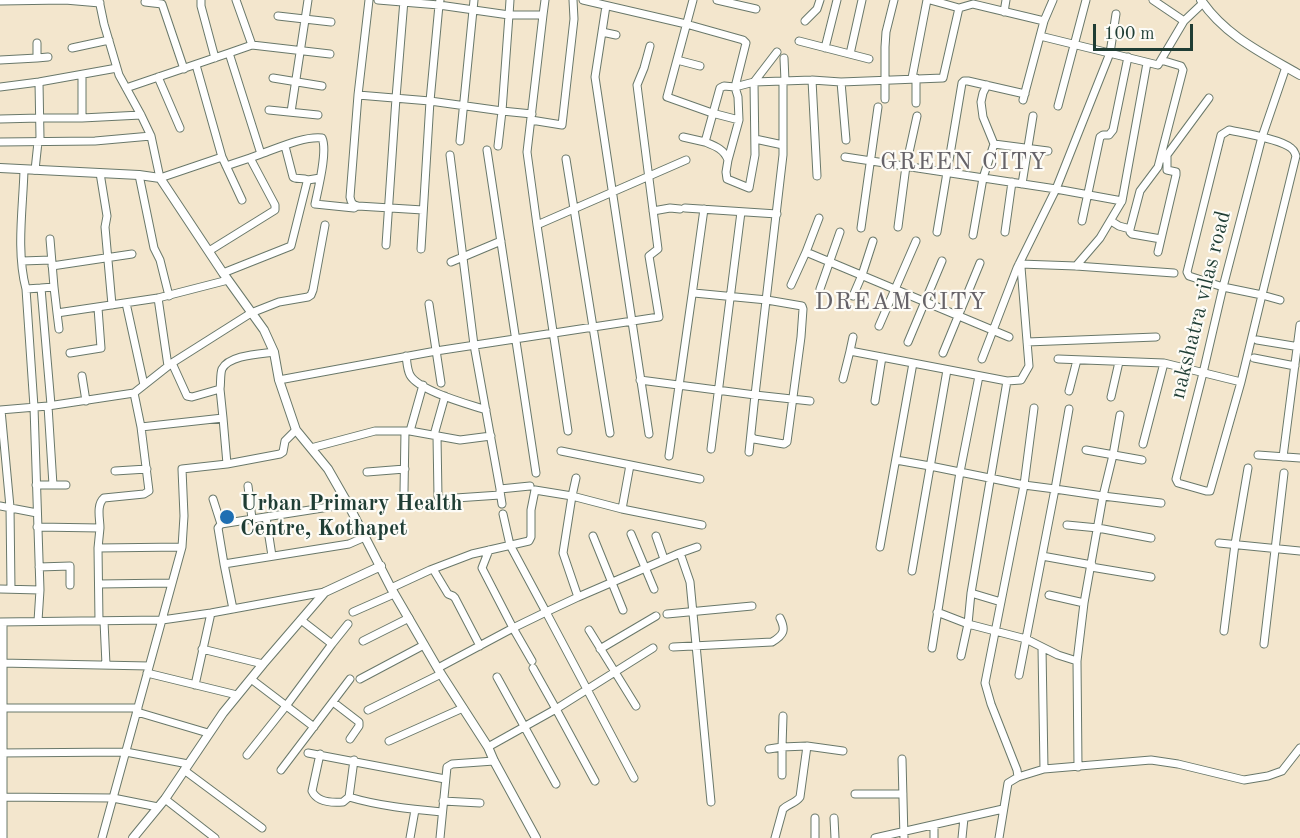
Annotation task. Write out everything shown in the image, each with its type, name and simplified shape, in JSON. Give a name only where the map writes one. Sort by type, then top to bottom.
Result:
[{"type":"street","points":[[201,0],[215,58]]},
{"type":"street","points":[[236,0],[252,45]]},
{"type":"street","points":[[291,112],[308,0]]},
{"type":"street","points":[[358,206],[351,202],[350,197],[358,94],[369,0]]},
{"type":"street","points":[[378,0],[439,3],[509,15],[543,15]]},
{"type":"street","points":[[460,141],[474,0]]},
{"type":"street","points":[[498,146],[510,0]]},
{"type":"street","points":[[545,0],[527,152],[568,431]]},
{"type":"street","points":[[358,94],[502,111],[562,125],[574,19],[573,0]]},
{"type":"street","points":[[583,0],[686,24],[743,40],[746,43],[735,87],[739,120],[726,172],[730,182],[749,188],[754,162],[754,82],[777,52]]},
{"type":"street","points":[[621,9],[623,0]]},
{"type":"street","points":[[693,0],[667,97],[739,120]]},
{"type":"street","points":[[717,0],[745,3],[756,9]]},
{"type":"street","points":[[805,21],[817,9],[820,0]]},
{"type":"street","points":[[825,48],[837,0]]},
{"type":"street","points":[[850,54],[862,0]]},
{"type":"street","points":[[885,99],[885,47],[894,0]]},
{"type":"street","points":[[916,103],[914,78],[928,0],[959,8],[978,2],[1004,12],[1044,21]]},
{"type":"street","points":[[1004,12],[1006,0]]},
{"type":"street","points":[[937,232],[962,83],[968,81],[987,85],[1024,97],[1044,21],[1053,0]]},
{"type":"street","points":[[1058,106],[1086,0]]},
{"type":"street","points":[[1154,0],[1184,21]]},
{"type":"street","points":[[0,1],[99,1],[119,75],[151,136],[160,178],[264,330],[274,352],[279,380],[296,430],[328,469],[393,591],[488,747],[536,838]]},
{"type":"street","points":[[386,245],[404,1]]},
{"type":"street","points":[[145,2],[159,3],[164,7],[184,69]]},
{"type":"street","points":[[1040,36],[1158,65],[1184,21],[1202,2],[1234,36],[1300,75]]},
{"type":"street","points":[[421,249],[430,101],[439,3]]},
{"type":"street","points":[[606,6],[595,77],[649,434]]},
{"type":"street","points":[[705,142],[720,88],[724,86],[735,87],[754,82],[812,80],[841,82],[943,78],[959,8]]},
{"type":"street","points":[[982,359],[1019,264],[1056,189],[1110,53],[1116,14]]},
{"type":"street","points":[[278,16],[331,22]]},
{"type":"street","points":[[602,32],[616,35]]},
{"type":"street","points":[[72,48],[109,40]]},
{"type":"street","points":[[799,41],[869,59]]},
{"type":"street","points":[[37,43],[37,58]]},
{"type":"street","points":[[126,88],[252,45],[330,54]]},
{"type":"street","points":[[279,380],[436,351],[659,317],[648,256],[658,249],[637,85],[650,46]]},
{"type":"street","points":[[229,53],[261,154]]},
{"type":"street","points":[[0,60],[48,57]]},
{"type":"street","points":[[1082,220],[1100,137],[1110,135],[1113,130],[1128,57]]},
{"type":"street","points":[[749,452],[783,155],[784,58]]},
{"type":"street","points":[[676,60],[700,66]]},
{"type":"street","points":[[1158,167],[1183,69],[1181,66],[1161,60]]},
{"type":"street","points":[[1076,266],[1100,238],[1122,201],[1147,63]]},
{"type":"street","points":[[196,65],[222,157],[242,201]]},
{"type":"street","points":[[1262,137],[1286,67]]},
{"type":"street","points":[[0,87],[117,68]]},
{"type":"street","points":[[82,75],[82,118]]},
{"type":"street","points":[[158,77],[180,128]]},
{"type":"street","points":[[273,78],[322,86]]},
{"type":"street","points":[[812,80],[817,176]]},
{"type":"street","points":[[35,170],[40,138],[39,82]]},
{"type":"street","points":[[841,82],[846,140]]},
{"type":"street","points":[[974,235],[983,178],[994,144],[983,117],[981,102],[987,85]]},
{"type":"street","points":[[1130,230],[1140,191],[1209,98]]},
{"type":"street","points":[[861,228],[878,107]]},
{"type":"street","points":[[269,110],[318,115]]},
{"type":"street","points":[[0,120],[141,115]]},
{"type":"street","points":[[898,227],[906,166],[917,116]]},
{"type":"street","points":[[1022,184],[1033,116]]},
{"type":"street","points":[[1058,359],[1164,363],[1240,382],[1262,295],[1296,156],[1294,150],[1288,145],[1229,130],[1221,135],[1187,272],[1189,276],[1223,287],[1262,295],[1280,300]]},
{"type":"street","points":[[0,142],[95,141],[151,136]]},
{"type":"street","points":[[226,166],[315,137],[322,138],[323,157],[315,204],[354,208],[358,206],[423,210]]},
{"type":"street","points":[[683,137],[705,142],[721,149],[728,160]]},
{"type":"street","name":"nakshatra vilas road","points":[[1240,382],[1212,488],[1206,491],[1178,483],[1176,479],[1262,137]]},
{"type":"street","points":[[755,139],[783,145]]},
{"type":"street","points":[[994,144],[1048,151]]},
{"type":"street","points":[[285,146],[292,177],[308,180],[320,178]]},
{"type":"street","points":[[487,150],[536,473]]},
{"type":"street","points":[[450,155],[474,345],[502,504]]},
{"type":"street","points":[[1158,252],[1176,175],[1176,172],[1167,170],[1167,155]]},
{"type":"street","points":[[0,168],[160,178],[222,157]]},
{"type":"street","points":[[209,252],[275,210],[275,205],[250,158]]},
{"type":"street","points":[[845,158],[1012,182],[1122,201]]},
{"type":"street","points":[[566,159],[610,433]]},
{"type":"street","points":[[537,225],[686,160]]},
{"type":"street","points":[[24,170],[21,249],[34,407],[40,590],[38,621]]},
{"type":"street","points":[[100,174],[107,216],[105,227],[112,305]]},
{"type":"street","points":[[139,175],[154,248],[160,260],[169,296]]},
{"type":"street","points":[[57,314],[169,296],[226,277],[291,246],[308,180]]},
{"type":"street","points":[[1005,232],[1012,182]]},
{"type":"street","points":[[653,211],[683,208],[777,214]]},
{"type":"street","points":[[669,456],[704,209]]},
{"type":"street","points":[[711,449],[741,212]]},
{"type":"street","points":[[791,285],[819,218]]},
{"type":"street","points":[[1111,221],[1130,230],[1132,234],[1161,239]]},
{"type":"street","points":[[11,589],[10,507],[1,410],[50,406],[134,393],[170,365],[251,313],[279,302],[304,299],[311,295],[325,225]]},
{"type":"street","points":[[820,289],[840,232]]},
{"type":"street","points":[[50,239],[59,329]]},
{"type":"street","points":[[451,262],[501,241]]},
{"type":"street","points":[[853,296],[873,241]]},
{"type":"street","points":[[879,327],[916,241]]},
{"type":"street","points":[[806,252],[1009,337]]},
{"type":"street","points":[[22,261],[52,263],[132,254]]},
{"type":"street","points":[[908,342],[942,261]]},
{"type":"street","points":[[943,353],[980,263]]},
{"type":"street","points":[[1019,264],[1174,273]]},
{"type":"street","points":[[850,351],[1007,381],[1021,381],[1029,366],[1019,264]]},
{"type":"street","points":[[26,289],[54,287]]},
{"type":"street","points":[[41,288],[50,406],[53,485]]},
{"type":"street","points":[[692,295],[697,292],[802,306],[801,337],[786,443],[754,439],[751,436]]},
{"type":"street","points":[[158,298],[170,365],[187,396],[192,397],[220,389]]},
{"type":"street","points":[[126,303],[144,385]]},
{"type":"street","points":[[429,304],[441,383]]},
{"type":"street","points":[[70,354],[101,348],[98,308]]},
{"type":"street","points":[[1283,457],[1299,347],[1300,324]]},
{"type":"street","points":[[843,379],[853,337]]},
{"type":"street","points":[[1027,342],[1156,337]]},
{"type":"street","points":[[1257,340],[1299,347]]},
{"type":"street","points":[[227,464],[220,389],[221,370],[225,365],[240,357],[274,352]]},
{"type":"street","points":[[406,356],[410,375],[416,381],[436,393],[486,410]]},
{"type":"street","points":[[875,401],[882,357]]},
{"type":"street","points":[[1254,358],[1295,366]]},
{"type":"street","points":[[1069,391],[1077,360]]},
{"type":"street","points":[[1111,397],[1119,362]]},
{"type":"street","points":[[880,547],[913,363]]},
{"type":"street","points":[[1143,444],[1164,363]]},
{"type":"street","points":[[912,571],[947,370]]},
{"type":"street","points":[[82,376],[86,400]]},
{"type":"street","points":[[932,648],[960,472],[979,376]]},
{"type":"street","points":[[640,380],[810,401]]},
{"type":"street","points":[[961,656],[1007,381]]},
{"type":"street","points":[[404,492],[408,431],[423,385]]},
{"type":"street","points":[[106,664],[99,584],[99,506],[104,498],[146,494],[149,488],[134,393]]},
{"type":"street","points":[[445,396],[435,436],[438,497],[441,499],[500,492],[530,486]]},
{"type":"street","points":[[1018,777],[985,683],[1024,485],[1034,408]]},
{"type":"street","points":[[1019,675],[1069,409]]},
{"type":"street","points":[[1078,767],[1077,661],[1084,603],[1120,415]]},
{"type":"street","points":[[141,427],[223,418]]},
{"type":"street","points":[[102,838],[182,547],[184,516],[182,469],[227,464],[280,454],[283,452],[285,441],[296,430]]},
{"type":"street","points":[[311,447],[375,431],[408,431],[460,440],[491,436]]},
{"type":"street","points":[[1086,450],[1142,460]]},
{"type":"street","points":[[561,451],[700,480]]},
{"type":"street","points":[[1258,455],[1300,458]]},
{"type":"street","points":[[896,460],[1024,485],[1161,502]]},
{"type":"street","points":[[622,509],[630,465]]},
{"type":"street","points":[[1224,631],[1248,468]]},
{"type":"street","points":[[115,471],[147,469]]},
{"type":"street","points":[[367,472],[405,469]]},
{"type":"street","points":[[1264,644],[1284,473]]},
{"type":"street","points":[[576,478],[563,553],[578,597]]},
{"type":"street","points":[[36,485],[66,485]]},
{"type":"street","points":[[248,486],[252,519]]},
{"type":"street","points":[[353,612],[433,568],[472,554],[529,541],[535,490],[702,525]]},
{"type":"street","points":[[213,499],[220,524],[218,528],[233,609]]},
{"type":"street","points":[[220,524],[348,504]]},
{"type":"street","points":[[0,506],[36,513]]},
{"type":"street","points":[[503,514],[510,545],[634,778]]},
{"type":"street","points":[[266,517],[272,556]]},
{"type":"street","points":[[1067,525],[1151,538]]},
{"type":"street","points":[[37,527],[100,528]]},
{"type":"street","points":[[631,534],[654,589]]},
{"type":"street","points":[[593,536],[622,610]]},
{"type":"street","points":[[656,536],[664,559]]},
{"type":"street","points":[[224,564],[349,544],[365,537]]},
{"type":"street","points":[[1219,543],[1300,551]]},
{"type":"street","points":[[98,548],[182,547]]},
{"type":"street","points":[[368,710],[513,628],[645,567],[697,547]]},
{"type":"street","points":[[489,550],[482,568],[595,780]]},
{"type":"street","points":[[680,553],[690,582],[711,802]]},
{"type":"street","points":[[1042,556],[1151,577]]},
{"type":"street","points":[[39,567],[70,566],[70,585]]},
{"type":"street","points":[[3,838],[1,622],[162,620],[211,613],[325,592],[381,566]]},
{"type":"street","points":[[433,568],[448,594],[455,598],[480,646]]},
{"type":"street","points":[[99,584],[172,583]]},
{"type":"street","points":[[0,589],[40,590]]},
{"type":"street","points":[[133,838],[165,799],[208,733],[237,695],[325,592]]},
{"type":"street","points":[[971,593],[1001,602]]},
{"type":"street","points":[[1049,595],[1084,603]]},
{"type":"street","points":[[667,614],[752,606]]},
{"type":"street","points":[[937,612],[968,624],[1026,639],[1042,648],[1077,661]]},
{"type":"street","points":[[195,685],[211,613]]},
{"type":"street","points":[[600,649],[656,616]]},
{"type":"street","points":[[363,641],[409,618]]},
{"type":"street","points":[[674,647],[772,642],[783,632],[784,625],[780,618]]},
{"type":"street","points":[[301,620],[332,644]]},
{"type":"street","points":[[247,754],[348,624]]},
{"type":"street","points":[[589,630],[636,706]]},
{"type":"street","points":[[360,679],[424,645]]},
{"type":"street","points":[[488,747],[556,709],[653,648]]},
{"type":"street","points":[[1042,648],[1044,769]]},
{"type":"street","points":[[202,649],[262,664]]},
{"type":"street","points":[[1,663],[106,664],[148,670],[237,695]]},
{"type":"street","points":[[497,677],[556,784]]},
{"type":"street","points":[[251,679],[314,727]]},
{"type":"street","points":[[281,770],[350,679]]},
{"type":"street","points":[[333,702],[359,722],[359,726],[350,739]]},
{"type":"street","points":[[2,708],[137,710],[208,733]]},
{"type":"street","points":[[389,741],[463,708]]},
{"type":"street","points":[[782,775],[783,716]]},
{"type":"street","points":[[775,838],[783,809],[800,797],[807,746]]},
{"type":"street","points":[[770,749],[807,746],[843,751]]},
{"type":"street","points":[[999,838],[1008,783],[1018,777],[1044,769],[1151,760],[1244,780],[1282,771],[1300,748]]},
{"type":"street","points":[[2,753],[126,752],[186,767],[262,828]]},
{"type":"street","points":[[308,753],[446,779]]},
{"type":"street","points":[[320,754],[312,791],[319,800],[339,803],[349,796],[354,760]]},
{"type":"street","points":[[903,759],[904,835]]},
{"type":"street","points":[[440,838],[446,768],[449,765],[494,761]]},
{"type":"street","points":[[855,794],[903,794]]},
{"type":"street","points":[[349,796],[366,802],[442,812]]},
{"type":"street","points":[[2,797],[113,798],[158,807]]},
{"type":"street","points":[[165,799],[215,838]]},
{"type":"street","points":[[443,801],[480,803]]},
{"type":"street","points":[[875,838],[904,835],[934,825],[1003,809]]},
{"type":"street","points":[[410,838],[415,810]]},
{"type":"street","points":[[815,818],[815,838]]},
{"type":"street","points":[[834,818],[835,838]]},
{"type":"street","points":[[962,838],[964,818]]},
{"type":"street","points":[[934,825],[934,838]]},
{"type":"place","name":"Urban Primary Health Centre, Kothapet","points":[[227,517]]},
{"type":"district","name":"GREEN CITY","points":[[964,163]]},
{"type":"district","name":"DREAM CITY","points":[[901,303]]}]
